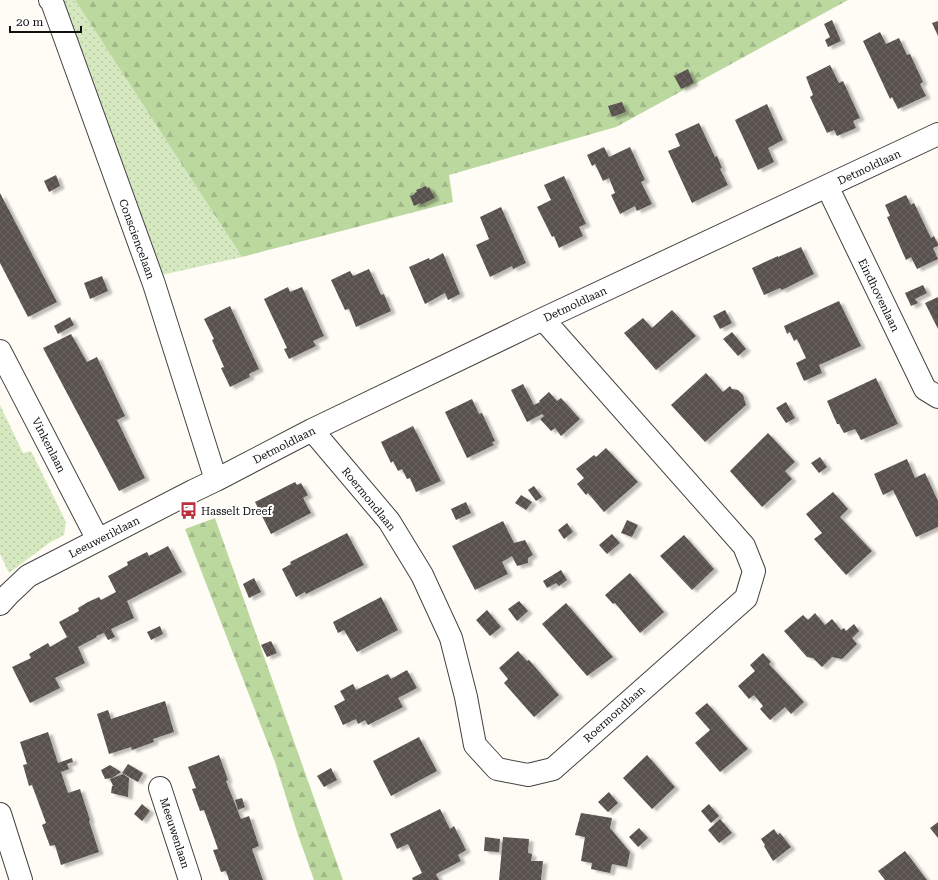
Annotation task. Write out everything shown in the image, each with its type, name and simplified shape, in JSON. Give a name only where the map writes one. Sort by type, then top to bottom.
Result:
[{"type":"street","name":"Consciencelaan","points":[[50,0],[154,284],[216,480]]},
{"type":"street","name":"Detmoldlaan","points":[[216,480],[312,430],[543,319],[938,134]]},
{"type":"street","name":"Eindhovenlaan","points":[[827,186],[925,389],[938,397]]},
{"type":"street","name":"Roermondlaan","points":[[312,430],[389,521],[422,575],[451,638],[466,697],[474,745],[497,769],[528,775],[553,769],[746,598],[754,571],[744,546],[543,319]]},
{"type":"street","name":"Vinkenlaan","points":[[0,350],[98,540]]},
{"type":"street","name":"Leeuweriklaan","points":[[0,604],[28,576],[216,480]]},
{"type":"street","name":"Meeuwenlaan","points":[[160,788],[188,880]]},
{"type":"street","points":[[0,814],[21,880]]},
{"type":"green space","points":[[62,0],[75,0],[242,257],[157,276]]},
{"type":"green space","points":[[75,0],[848,0],[616,127],[449,175],[453,202],[242,257]]},
{"type":"green space","points":[[0,405],[23,453],[31,451],[66,522],[64,535],[49,543],[9,573],[0,554]]},
{"type":"green space","points":[[215,518],[343,880],[314,880],[275,762],[185,529]]},
{"type":"building","points":[[832,20],[841,41],[828,47],[825,40],[830,37],[824,24]]},
{"type":"building","points":[[938,21],[938,36],[932,23]]},
{"type":"building","points":[[880,32],[886,44],[899,38],[907,55],[910,54],[923,82],[920,84],[926,96],[898,109],[892,97],[890,99],[863,41]]},
{"type":"building","points":[[830,65],[839,83],[843,81],[860,118],[853,121],[856,128],[837,136],[834,130],[827,133],[810,97],[813,95],[806,77]]},
{"type":"building","points":[[688,69],[694,83],[681,89],[674,76]]},
{"type":"building","points":[[622,102],[626,112],[612,117],[608,106]]},
{"type":"building","points":[[767,104],[783,140],[768,148],[774,162],[758,170],[735,120]]},
{"type":"building","points":[[699,123],[715,157],[717,156],[722,168],[720,169],[728,185],[692,203],[668,151],[680,146],[675,134]]},
{"type":"building","points":[[604,147],[609,157],[630,147],[645,180],[641,182],[652,204],[637,211],[635,206],[620,214],[611,195],[615,193],[609,178],[603,181],[595,164],[592,166],[587,155]]},
{"type":"building","points":[[56,175],[60,186],[49,192],[44,181]]},
{"type":"building","points":[[564,176],[586,224],[579,227],[583,236],[559,248],[554,236],[552,237],[537,207],[551,200],[544,185]]},
{"type":"building","points":[[426,186],[427,188],[429,187],[435,198],[420,205],[420,203],[414,206],[410,196],[417,192],[416,190]]},
{"type":"building","points":[[0,193],[57,302],[28,317],[0,263]]},
{"type":"building","points":[[906,195],[911,205],[914,203],[931,238],[934,236],[938,244],[938,246],[933,248],[938,259],[917,269],[911,257],[906,260],[887,217],[890,216],[885,205]]},
{"type":"building","points":[[501,207],[526,263],[513,269],[512,266],[490,277],[476,245],[489,239],[480,217]]},
{"type":"building","points":[[801,247],[814,274],[782,290],[780,288],[764,295],[752,268]]},
{"type":"building","points":[[443,253],[460,294],[448,300],[445,293],[425,304],[409,267],[429,258],[430,260]]},
{"type":"building","points":[[369,269],[381,295],[384,294],[391,311],[356,327],[349,309],[345,310],[331,280],[350,271],[353,276]]},
{"type":"building","points":[[102,276],[108,291],[90,299],[84,283]]},
{"type":"building","points":[[923,285],[927,293],[915,299],[918,303],[911,306],[905,293]]},
{"type":"building","points":[[288,287],[290,292],[302,287],[324,336],[313,341],[316,346],[289,359],[284,349],[287,348],[264,299]]},
{"type":"building","points":[[938,297],[938,329],[925,303]]},
{"type":"building","points":[[839,301],[861,346],[819,365],[822,373],[804,381],[796,363],[806,358],[797,339],[794,341],[790,332],[787,334],[784,326]]},
{"type":"building","points":[[230,306],[259,369],[249,374],[250,377],[230,387],[221,368],[224,367],[212,340],[214,339],[204,319]]},
{"type":"building","points":[[672,310],[696,336],[656,370],[624,333],[643,318],[652,328]]},
{"type":"building","points":[[725,310],[732,323],[720,329],[713,316]]},
{"type":"building","points":[[70,317],[74,325],[58,334],[54,326]]},
{"type":"building","points":[[732,332],[746,349],[738,356],[723,339]]},
{"type":"building","points":[[71,334],[87,362],[97,357],[125,416],[117,420],[145,478],[119,491],[43,348]]},
{"type":"building","points":[[706,373],[723,392],[730,386],[732,389],[738,390],[743,395],[746,405],[705,442],[671,405]]},
{"type":"building","points":[[876,378],[898,424],[861,440],[855,429],[844,433],[839,424],[837,424],[827,401]]},
{"type":"building","points":[[523,384],[534,405],[540,402],[539,401],[549,392],[557,401],[561,398],[580,419],[561,436],[555,428],[551,431],[540,419],[544,416],[542,414],[527,422],[511,390]]},
{"type":"building","points":[[472,399],[479,414],[482,413],[495,441],[492,442],[494,445],[467,458],[445,412]]},
{"type":"building","points":[[786,402],[795,418],[786,423],[776,408]]},
{"type":"building","points":[[413,426],[441,481],[416,492],[410,478],[407,479],[402,469],[398,471],[393,461],[391,463],[381,442]]},
{"type":"building","points":[[768,433],[795,462],[785,471],[792,479],[762,507],[730,471]]},
{"type":"building","points":[[606,448],[638,482],[604,512],[588,493],[586,495],[577,484],[584,478],[576,469],[594,455],[596,457]]},
{"type":"building","points":[[820,457],[827,467],[819,473],[811,463]]},
{"type":"building","points":[[907,459],[915,478],[925,473],[938,501],[938,527],[916,537],[893,490],[883,495],[874,474]]},
{"type":"building","points":[[295,482],[297,485],[301,483],[308,495],[303,498],[311,513],[271,534],[255,502]]},
{"type":"building","points":[[534,486],[542,497],[536,501],[528,490]]},
{"type":"building","points":[[833,492],[848,509],[840,517],[872,551],[846,575],[814,539],[822,533],[806,514]]},
{"type":"building","points":[[521,495],[532,502],[526,510],[515,503]]},
{"type":"building","points":[[466,502],[471,513],[456,520],[451,509]]},
{"type":"building","points":[[627,520],[638,525],[632,537],[621,533]]},
{"type":"building","points":[[503,521],[514,543],[525,540],[533,555],[528,558],[528,563],[517,566],[512,556],[502,562],[508,574],[475,590],[452,546]]},
{"type":"building","points":[[567,523],[573,532],[564,539],[558,530]]},
{"type":"building","points":[[347,533],[364,565],[306,594],[305,592],[296,597],[282,569],[291,564],[290,562]]},
{"type":"building","points":[[612,534],[620,543],[607,554],[599,545]]},
{"type":"building","points":[[684,535],[714,569],[692,590],[660,556]]},
{"type":"building","points":[[168,546],[182,572],[127,601],[134,618],[111,629],[115,637],[108,640],[104,633],[78,647],[85,663],[55,678],[60,688],[30,703],[12,667],[31,658],[29,654],[48,643],[50,647],[67,637],[59,622],[79,611],[78,608],[99,597],[101,600],[116,592],[108,576],[128,565],[127,562],[147,552],[149,556]]},
{"type":"building","points":[[561,570],[567,580],[559,586],[556,583],[547,588],[543,581]]},
{"type":"building","points":[[630,573],[664,612],[640,633],[615,603],[613,604],[605,595]]},
{"type":"building","points":[[254,578],[261,592],[249,598],[243,584]]},
{"type":"building","points":[[381,597],[398,630],[357,652],[344,630],[338,633],[333,622]]},
{"type":"building","points":[[519,601],[528,611],[517,621],[508,609]]},
{"type":"building","points":[[566,603],[613,657],[587,676],[542,624]]},
{"type":"building","points":[[487,610],[501,627],[490,636],[476,620]]},
{"type":"building","points":[[815,613],[825,625],[832,619],[841,630],[844,628],[846,631],[854,624],[859,631],[852,638],[857,644],[842,659],[832,657],[822,667],[813,658],[807,657],[784,631],[803,615],[808,620]]},
{"type":"building","points":[[160,626],[163,634],[151,640],[147,632]]},
{"type":"building","points":[[271,641],[277,653],[267,657],[261,645]]},
{"type":"building","points":[[518,651],[527,661],[529,660],[559,695],[534,717],[504,683],[508,679],[499,668]]},
{"type":"building","points":[[763,653],[771,662],[769,664],[804,702],[791,714],[785,707],[770,720],[760,709],[763,706],[754,695],[749,699],[738,686],[755,671],[750,665]]},
{"type":"building","points":[[407,670],[417,688],[398,698],[403,707],[368,725],[365,720],[358,724],[356,719],[343,725],[334,706],[345,700],[340,691],[353,684],[356,690],[388,674],[391,679]]},
{"type":"building","points":[[165,701],[174,732],[153,739],[154,742],[132,750],[131,747],[109,754],[97,714],[108,710],[111,719]]},
{"type":"building","points":[[707,703],[748,749],[720,772],[695,743],[710,730],[695,713]]},
{"type":"building","points":[[48,732],[58,763],[72,758],[73,762],[67,764],[69,769],[61,772],[68,793],[80,789],[99,852],[61,865],[55,845],[50,846],[42,825],[46,823],[32,785],[29,786],[23,765],[27,764],[20,742]]},
{"type":"building","points":[[419,737],[437,771],[391,796],[373,761]]},
{"type":"building","points":[[219,755],[228,780],[226,781],[241,819],[249,816],[259,846],[252,849],[263,880],[229,880],[226,871],[221,872],[213,850],[218,849],[204,810],[200,811],[192,789],[196,788],[188,767]]},
{"type":"building","points":[[647,755],[675,787],[652,809],[623,778]]},
{"type":"building","points":[[128,764],[143,773],[138,782],[122,773]]},
{"type":"building","points":[[110,765],[121,772],[112,778],[105,779],[101,770]]},
{"type":"building","points":[[331,768],[337,780],[324,787],[317,776]]},
{"type":"building","points":[[123,774],[129,778],[128,797],[111,793],[113,786],[110,779]]},
{"type":"building","points":[[609,792],[618,803],[608,812],[598,802]]},
{"type":"building","points":[[242,798],[245,807],[238,810],[235,800]]},
{"type":"building","points":[[142,804],[150,811],[142,821],[134,814]]},
{"type":"building","points":[[709,804],[719,816],[711,823],[701,811]]},
{"type":"building","points":[[440,809],[450,829],[454,826],[466,850],[458,855],[461,861],[436,874],[439,880],[413,880],[412,878],[422,873],[408,844],[397,849],[390,834]]},
{"type":"building","points":[[581,813],[612,818],[610,828],[630,852],[627,867],[612,864],[610,873],[591,869],[592,863],[581,861],[585,837],[575,835]]},
{"type":"building","points":[[720,819],[732,833],[719,843],[708,830]]},
{"type":"building","points":[[938,822],[938,838],[930,828]]},
{"type":"building","points":[[639,828],[648,838],[638,847],[629,837]]},
{"type":"building","points":[[774,829],[778,835],[780,833],[791,847],[773,861],[761,839]]},
{"type":"building","points":[[485,837],[500,839],[499,852],[484,851]]},
{"type":"building","points":[[503,837],[529,839],[528,853],[532,854],[531,861],[543,861],[541,880],[499,880]]},
{"type":"building","points":[[905,851],[927,880],[885,880],[878,871]]},
{"type":"place","name":"Hasselt Dreef","points":[[188,511]]}]
